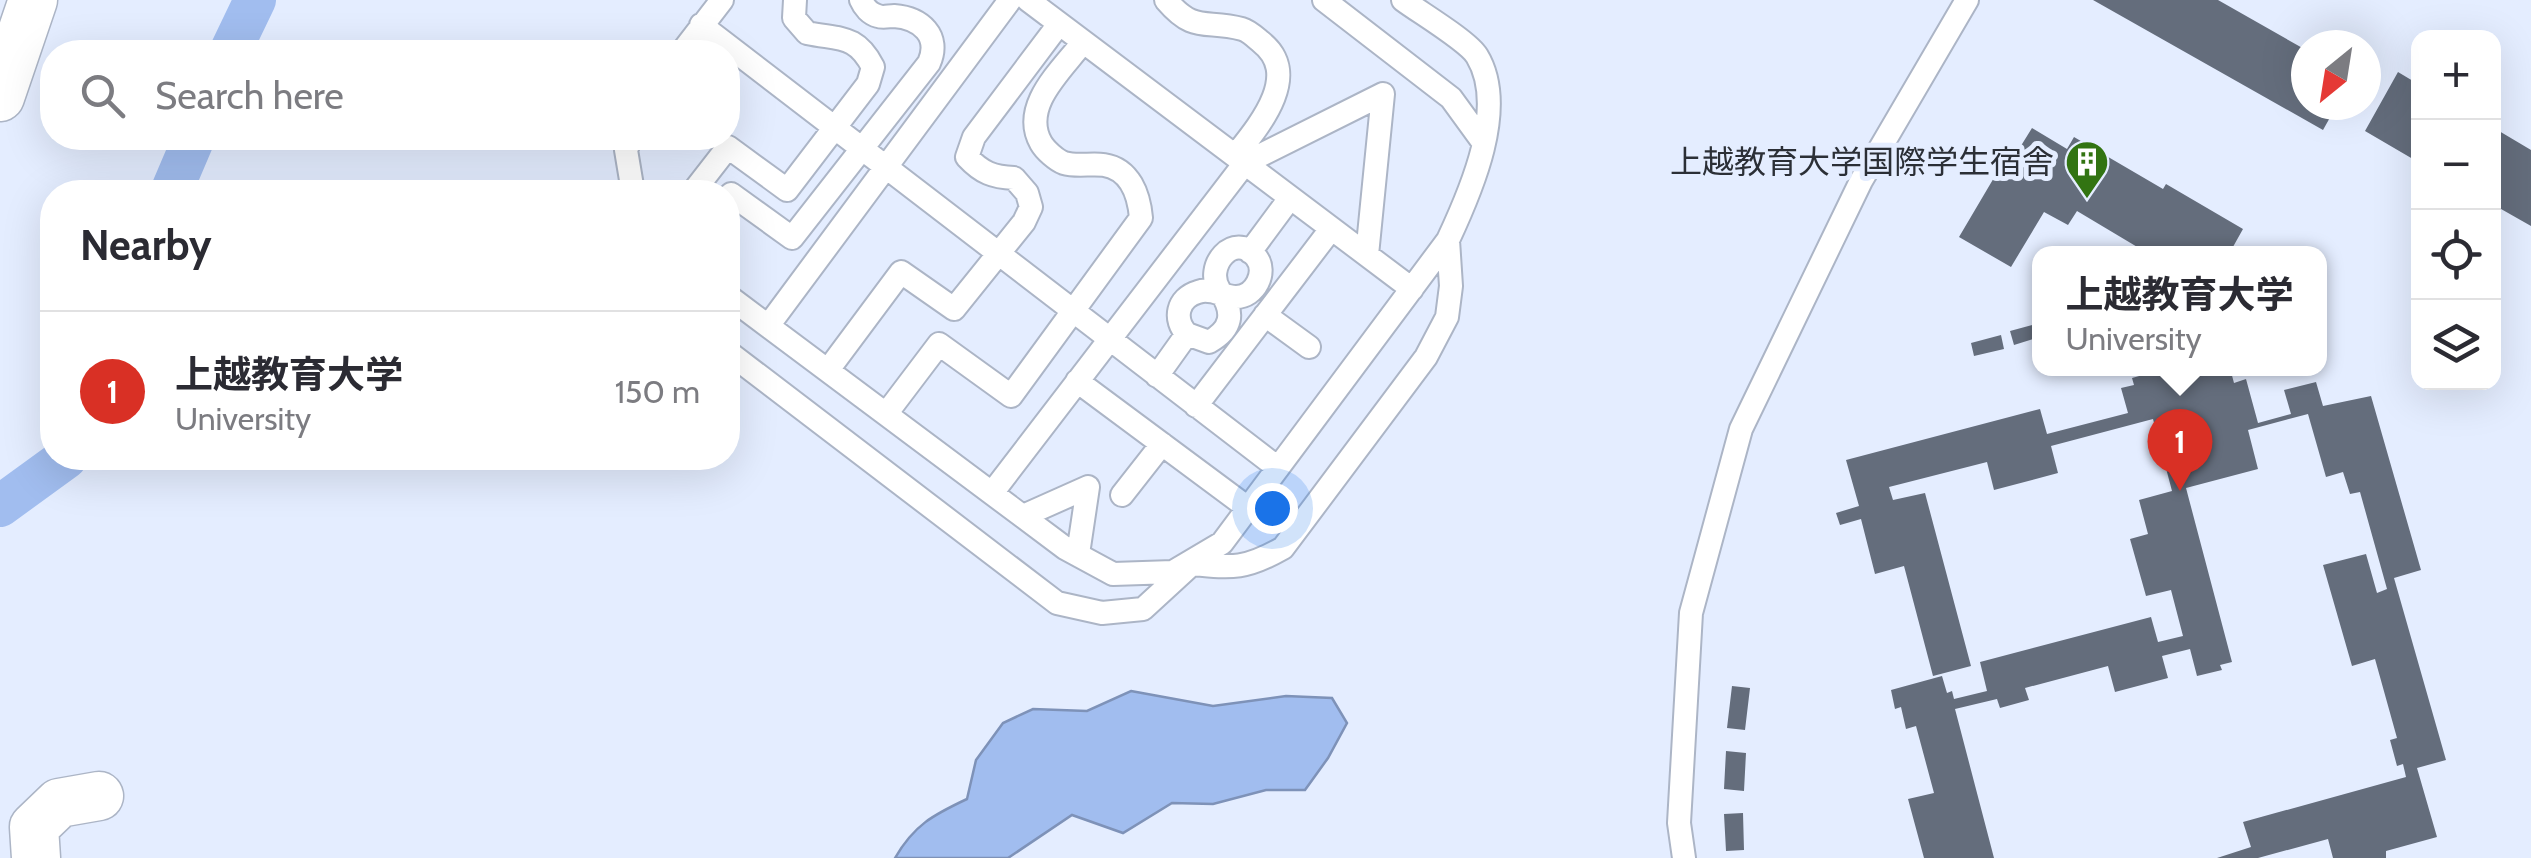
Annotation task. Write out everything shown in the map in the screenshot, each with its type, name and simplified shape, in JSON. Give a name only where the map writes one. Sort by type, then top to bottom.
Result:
[{"type":"street","points":[[0,97],[33,0]]},
{"type":"street","points":[[36,858],[34,827],[59,802],[99,796]]},
{"type":"lane","points":[[691,40],[722,0]]},
{"type":"lane","points":[[732,150],[786,190],[868,84],[873,68],[863,49],[845,38],[808,34],[794,18],[795,0]]},
{"type":"lane","points":[[740,200],[792,238],[929,63],[935,50],[923,25],[910,18],[878,16],[865,8],[861,0]]},
{"type":"lane","points":[[768,326],[1010,0]]},
{"type":"lane","points":[[1028,0],[1412,289]]},
{"type":"lane","points":[[992,493],[1240,160],[1269,112],[1278,80],[1270,50],[1244,29],[1183,20],[1166,0]]},
{"type":"lane","points":[[1324,0],[1451,98],[1482,142]]},
{"type":"lane","points":[[740,361],[1057,602],[1102,614],[1143,609],[1192,564],[1222,543],[1448,240],[1468,198],[1489,118],[1490,86],[1476,52],[1403,0]]},
{"type":"lane","points":[[1684,858],[1680,823],[1691,613],[1741,429],[1861,180],[1967,0]]},
{"type":"lane","points":[[828,370],[901,272],[954,310],[1024,222],[1032,207],[1027,193],[1014,178],[994,178],[967,157],[974,137],[1059,24]]},
{"type":"lane","points":[[702,26],[720,40]]},
{"type":"lane","points":[[886,414],[939,344],[1012,396],[1141,218],[1138,194],[1126,176],[1105,164],[1064,163],[1043,148],[1033,127],[1038,101],[1083,42]]},
{"type":"lane","points":[[740,56],[1278,468]]},
{"type":"lane","points":[[1240,160],[1383,94],[1367,256]]},
{"type":"lane","points":[[620,180],[627,150]]},
{"type":"lane","points":[[629,150],[632,180]]},
{"type":"lane","points":[[702,180],[726,150]]},
{"type":"lane","points":[[1222,295],[1230,312],[1227,330],[1209,342],[1187,334],[1180,327],[1178,315],[1188,297],[1200,291],[1239,297],[1251,292],[1261,270],[1250,252],[1290,198]]},
{"type":"lane","points":[[1196,406],[1331,229]]},
{"type":"lane","points":[[740,305],[1023,516],[1113,574],[1174,572],[1192,564],[1254,565],[1283,548],[1433,344],[1447,317],[1451,286],[1448,240]]},
{"type":"lane","points":[[1265,315],[1309,347]]},
{"type":"lane","points":[[1157,376],[1187,334]]},
{"type":"lane","points":[[1077,381],[1248,508]]},
{"type":"lane","points":[[1122,495],[1162,444]]},
{"type":"lane","points":[[1023,516],[1088,487],[1078,554]]},
{"type":"water","points":[[1131,691],[1213,706],[1286,696],[1332,698],[1347,723],[1305,790],[1266,790],[1213,804],[1172,803],[1123,833],[1072,815],[1008,858],[895,858],[925,822],[967,799],[976,760],[1003,723],[1033,709],[1087,711]]},
{"type":"building","points":[[2093,0],[2218,0],[2291,41],[2291,112]]},
{"type":"building","points":[[2398,72],[2411,80],[2411,158],[2365,131],[2371,120],[2381,120],[2381,102]]},
{"type":"building","points":[[2305,120],[2329,120],[2323,130]]},
{"type":"building","name":"上越教育大学国際学生宿舎","points":[[2032,128],[2067,149],[2074,137],[2163,189],[2166,184],[2243,229],[2233,246],[2136,246],[2077,211],[2068,225],[2044,212],[2011,267],[1959,237],[2008,154],[2014,157]]},
{"type":"building","points":[[2501,132],[2531,150],[2531,226],[2501,209]]},
{"type":"building","points":[[2032,325],[2032,339],[2014,345],[2010,331]]},
{"type":"building","points":[[2001,335],[2004,349],[1974,356],[1971,343]]},
{"type":"building","points":[[2232,376],[2234,383],[2246,379],[2258,423],[2291,414],[2284,390],[2316,382],[2323,406],[2371,396],[2421,570],[2394,578],[2446,760],[2417,768],[2437,837],[2386,851],[2386,858],[2333,858],[2328,839],[2258,858],[2217,858],[2251,847],[2243,822],[2406,777],[2403,764],[2397,766],[2390,740],[2397,738],[2375,659],[2352,666],[2323,565],[2366,554],[2377,593],[2387,589],[2360,492],[2350,494],[2343,472],[2326,477],[2308,414],[2248,430],[2258,469],[2186,488],[2232,662],[2220,665],[2222,670],[2197,676],[2190,649],[2162,656],[2168,678],[2115,692],[2108,666],[2025,688],[2029,700],[2000,708],[1997,699],[1955,709],[1994,858],[1924,858],[1908,799],[1934,793],[1916,726],[1906,729],[1901,707],[1895,709],[1891,690],[1942,676],[1947,693],[1952,691],[1954,699],[1987,691],[1980,662],[2151,617],[2158,642],[2183,636],[2171,590],[2146,596],[2130,539],[2148,534],[2139,500],[2172,491],[2153,419],[2051,446],[2058,473],[1994,490],[1987,462],[1889,487],[1893,500],[1925,493],[1971,666],[1933,676],[1904,566],[1875,574],[1861,519],[1840,525],[1836,513],[1859,506],[1846,460],[2040,409],[2047,434],[2128,413],[2121,388],[2134,385],[2132,378]]},
{"type":"building","points":[[1732,686],[1750,688],[1745,730],[1727,728]]},
{"type":"building","points":[[1726,751],[1746,753],[1744,791],[1724,789]]},
{"type":"building","points":[[1743,813],[1744,850],[1726,851],[1724,814]]},
{"type":"waterway","points":[[236,40],[255,0]]},
{"type":"waterway","points":[[176,180],[189,150]]},
{"type":"waterway","points":[[0,506],[50,470]]},
{"type":"place","name":"上越教育大学国際学生宿舎","points":[[2087,200]]},
{"type":"place","name":"上越教育大学","points":[[2180,491]]}]
